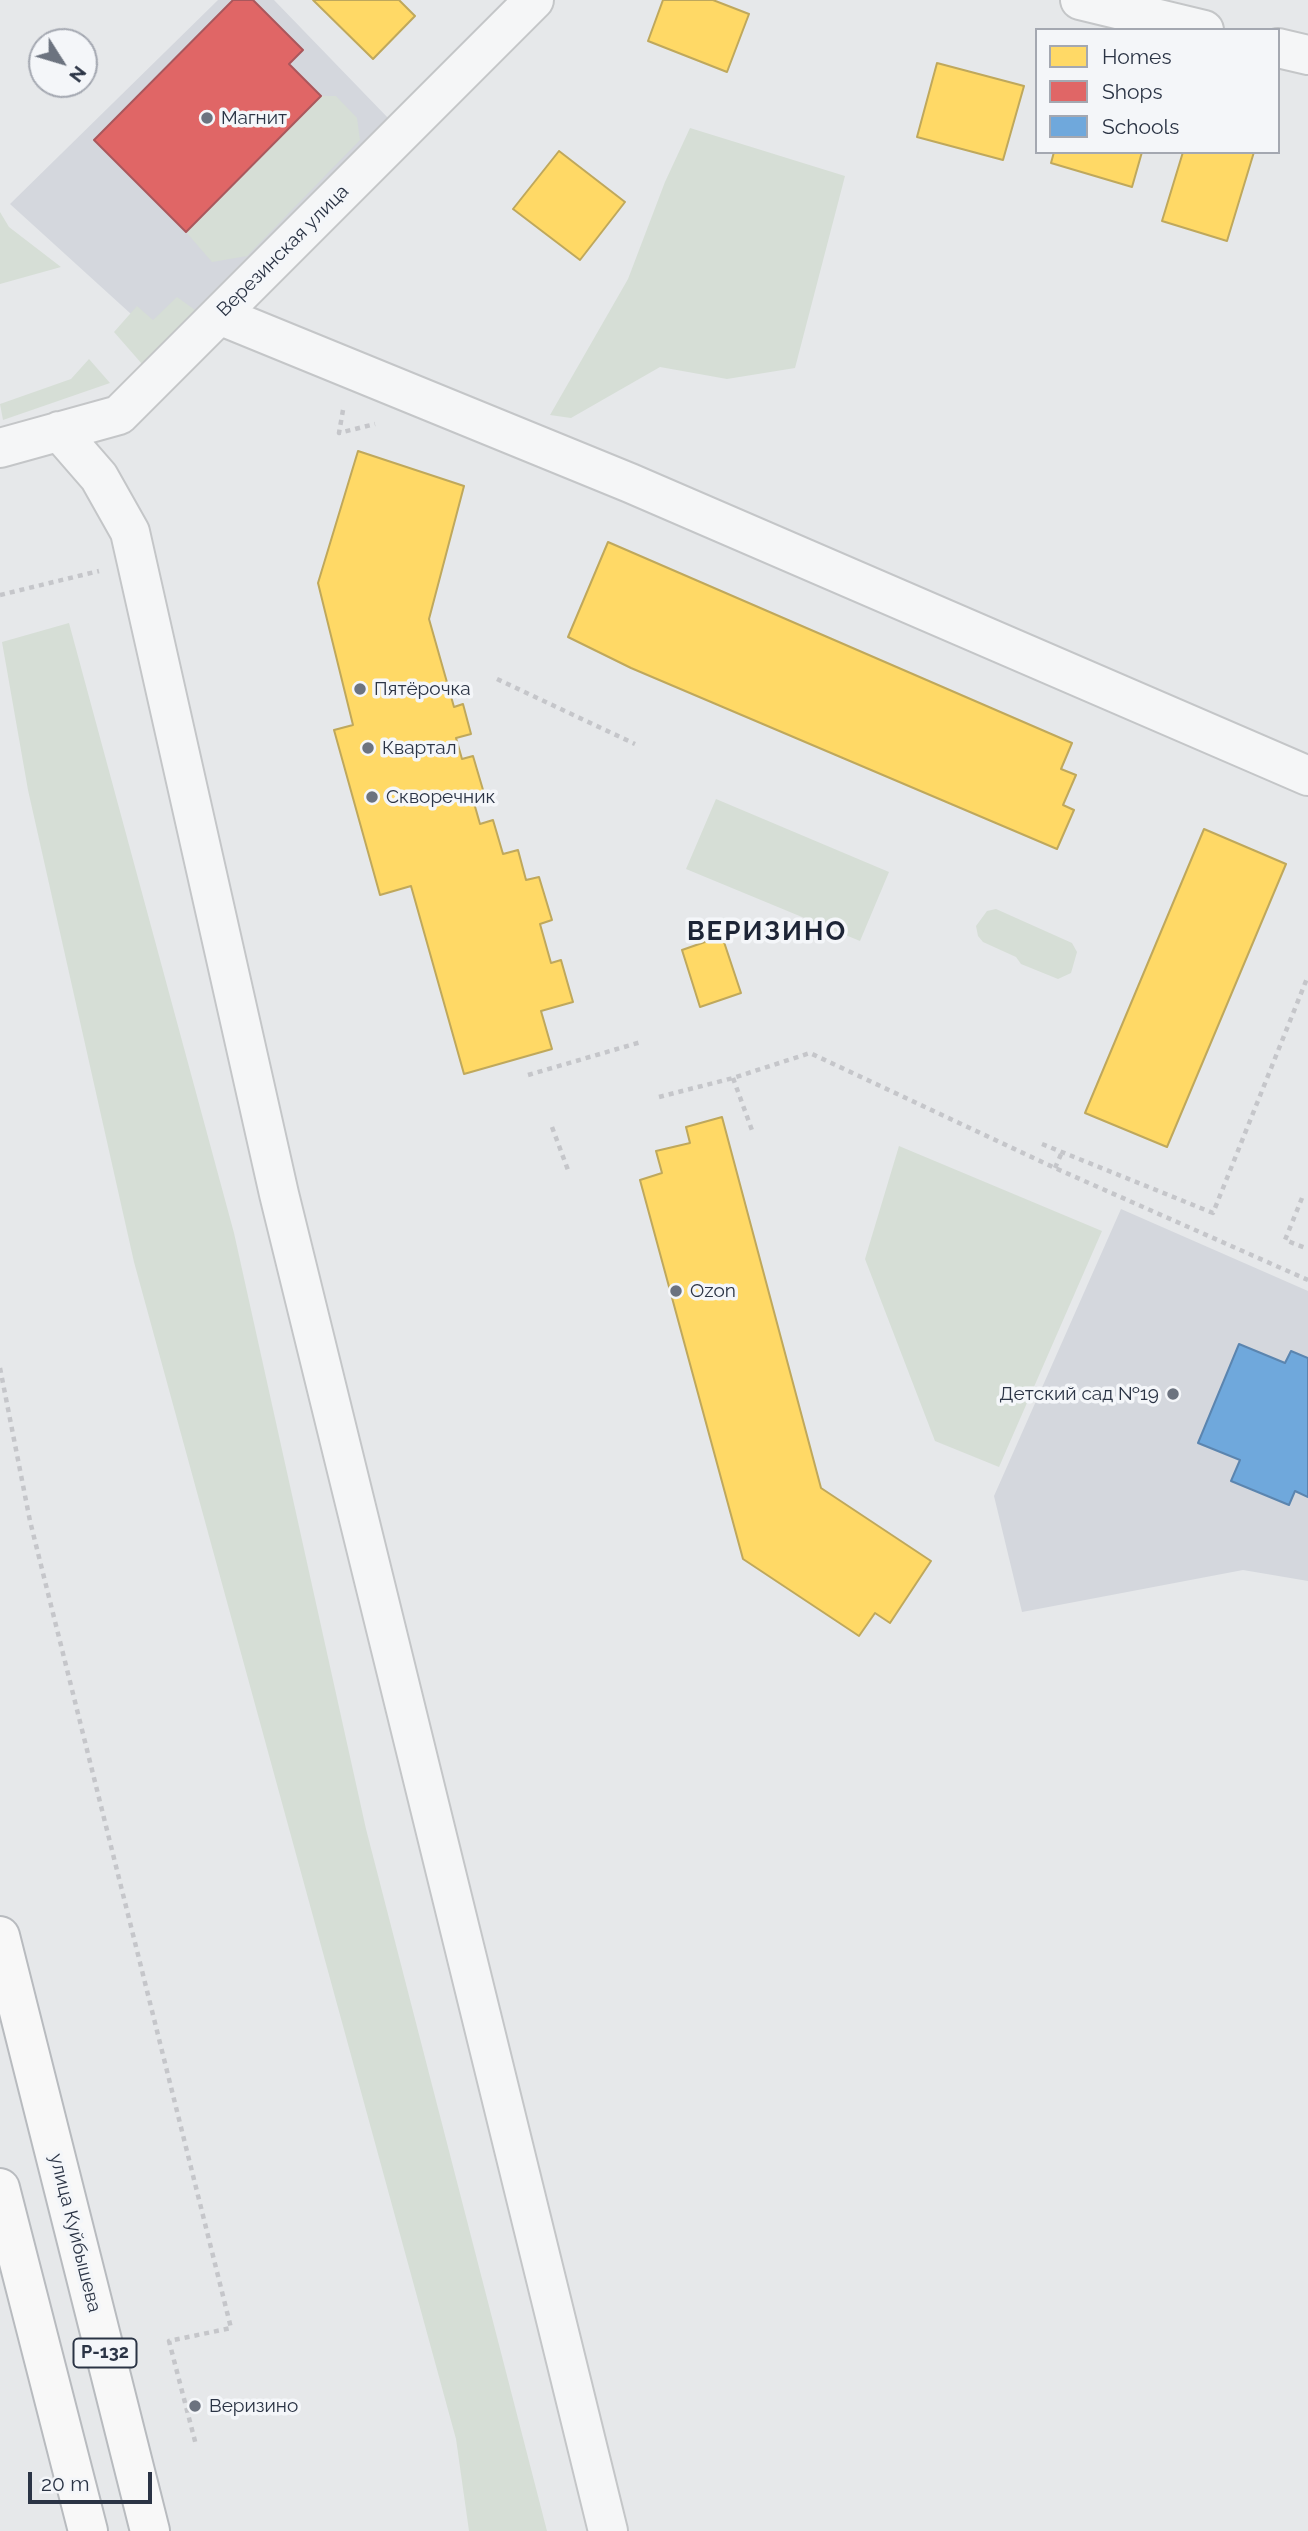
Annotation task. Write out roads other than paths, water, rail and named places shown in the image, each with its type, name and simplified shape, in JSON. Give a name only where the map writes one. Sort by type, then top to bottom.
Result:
[{"type":"highway","name":"улица Куйбышева","points":[[0,1936],[150,2531]]},
{"type":"highway","name":"Р-132","points":[[0,2188],[88,2531]]},
{"type":"street","name":"Верезинская улица","points":[[0,448],[119,415],[534,0]]},
{"type":"street","points":[[1080,0],[1196,28]]},
{"type":"street","points":[[1280,48],[1308,55]]},
{"type":"street","points":[[219,315],[630,483],[1308,776]]},
{"type":"street","points":[[59,431],[99,477],[130,532],[279,1194],[608,2531]]},
{"type":"place","name":"Магнит","points":[[207,118]]},
{"type":"place","name":"Пятёрочка","points":[[360,689]]},
{"type":"place","name":"Квартал","points":[[368,748]]},
{"type":"place","name":"Скворечник","points":[[372,797]]},
{"type":"place","name":"Ozon","points":[[676,1291]]},
{"type":"place","name":"Детский сад №19","points":[[1173,1394]]},
{"type":"place","name":"Веризино","points":[[195,2406]]},
{"type":"district","name":"ВЕРИЗИНО","points":[[767,932]]}]
